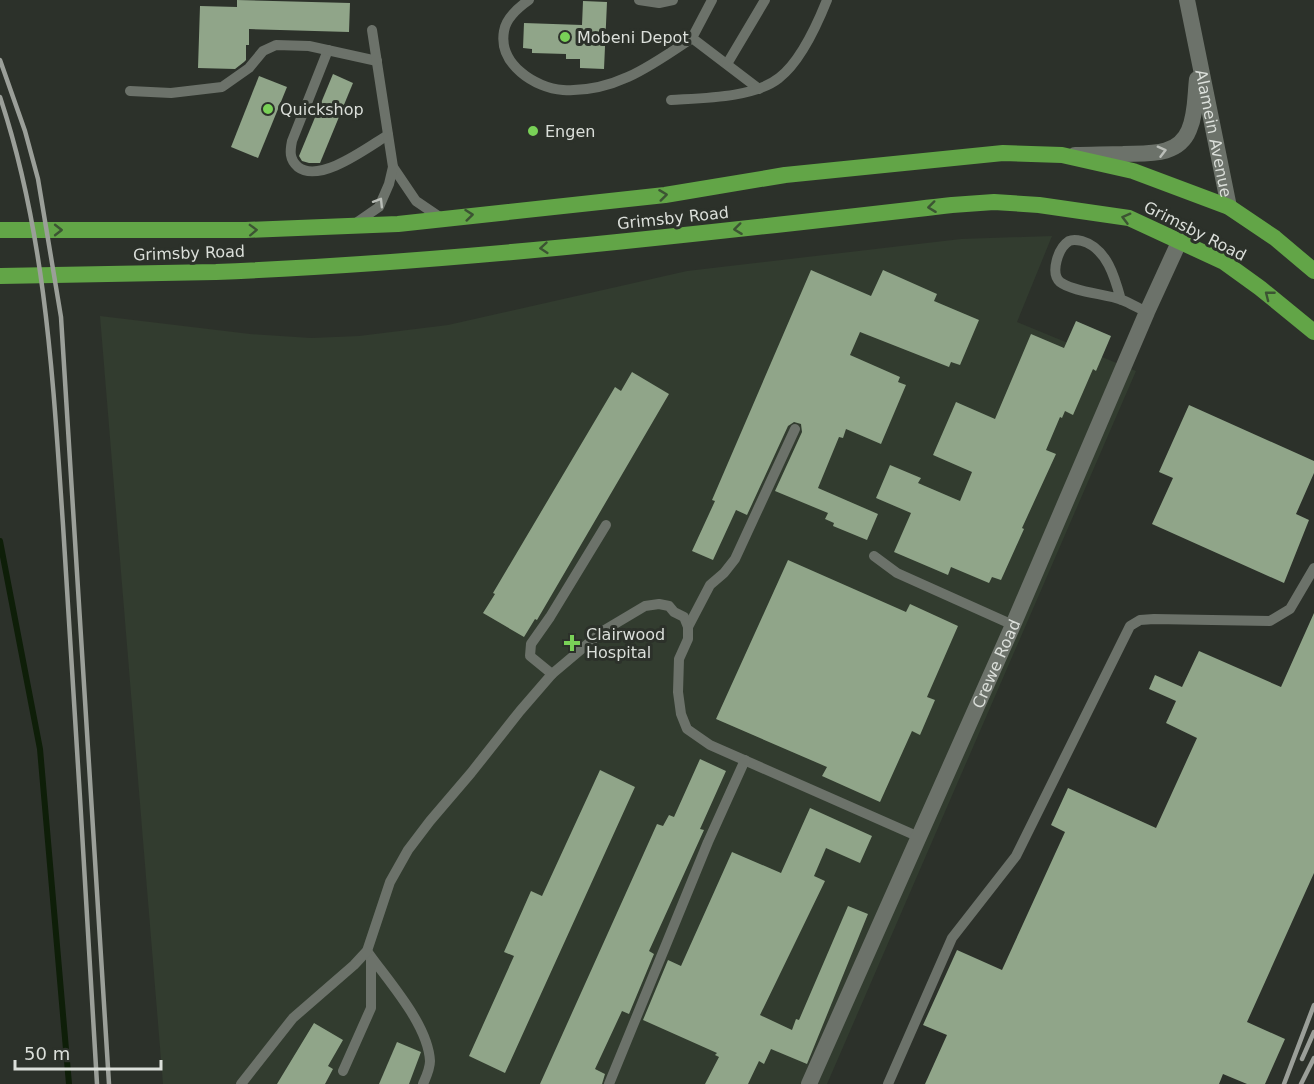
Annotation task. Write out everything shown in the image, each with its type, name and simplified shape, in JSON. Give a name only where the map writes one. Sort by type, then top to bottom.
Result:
[{"type":"highway","name":"Grimsby Road","points":[[0,231],[246,230],[351,226],[665,195],[785,176],[1003,153],[1062,155],[1133,171],[1229,207],[1275,238],[1314,271]]},
{"type":"highway","name":"Grimsby Road","points":[[0,276],[216,272],[426,258],[692,234],[994,202],[1068,208],[1129,218],[1224,262],[1314,332]]},
{"type":"street","name":"Alamein Avenue","points":[[1187,0],[1229,207]]},
{"type":"street","name":"Alamein Avenue","points":[[1062,155],[1154,153],[1179,144],[1185,137],[1192,120],[1198,61]]},
{"type":"street","name":"Crewe Road","points":[[809,1084],[1014,625],[1180,240]]},
{"type":"lane","points":[[529,0],[514,11],[504,30],[504,44],[519,72],[542,86],[563,90],[597,87],[630,78],[692,38],[712,0]]},
{"type":"lane","points":[[639,0],[659,3],[673,0]]},
{"type":"lane","points":[[727,64],[765,0]]},
{"type":"lane","points":[[671,100],[736,94],[759,89],[777,80],[787,71],[815,28],[827,0]]},
{"type":"lane","points":[[372,30],[393,167],[416,201],[441,218]]},
{"type":"lane","points":[[692,38],[759,89]]},
{"type":"lane","points":[[130,91],[171,93],[222,87],[249,68],[263,51],[276,45],[309,46],[377,61]]},
{"type":"lane","points":[[328,50],[292,141],[290,155],[294,163],[308,172],[324,171],[388,135]]},
{"type":"lane","points":[[351,226],[379,207],[393,167]]},
{"type":"lane","points":[[1121,300],[1110,268],[1097,250],[1088,243],[1077,240],[1069,242],[1059,252],[1055,271],[1056,277],[1062,283],[1121,300],[1147,312]]},
{"type":"lane","points":[[688,627],[710,585],[735,559],[795,429]]},
{"type":"lane","points":[[552,674],[530,656],[531,644],[606,525]]},
{"type":"lane","points":[[873,556],[897,573],[1014,625]]},
{"type":"lane","points":[[888,1084],[952,938],[1016,856],[1130,626],[1140,620],[1154,619],[1270,621],[1290,609],[1314,568]]},
{"type":"lane","points":[[343,1071],[372,1008],[369,954],[390,882],[408,850],[552,674],[603,631],[645,606],[659,604],[669,606],[674,612],[684,617],[688,627],[688,639],[678,660],[678,692],[681,714],[687,729],[710,745],[919,837]]},
{"type":"lane","points":[[609,1084],[699,862],[745,760]]},
{"type":"lane","points":[[241,1084],[294,1018],[369,954]]},
{"type":"lane","points":[[369,954],[414,1017],[426,1041],[430,1064],[423,1084]]},
{"type":"shaded area","name":"Clairwood Hospital","points":[[1052,236],[1017,322],[1136,371],[827,1084],[163,1084],[100,316],[250,334],[311,338],[359,336],[448,325],[687,271],[961,239]]},
{"type":"building","points":[[237,0],[350,3],[349,32],[249,29],[246,60],[235,69],[198,68],[200,6],[237,7]]},
{"type":"building","name":"Mobeni Depot","points":[[583,1],[607,2],[604,69],[580,68],[580,59],[566,59],[566,54],[532,53],[532,49],[523,48],[524,23],[582,25]]},
{"type":"building","points":[[333,74],[353,83],[320,163],[302,161],[299,156]]},
{"type":"building","points":[[259,76],[287,87],[258,158],[231,147]]},
{"type":"building","points":[[811,270],[871,296],[883,270],[937,294],[934,301],[979,320],[960,365],[951,362],[949,367],[860,332],[850,355],[900,377],[898,382],[906,385],[881,444],[846,429],[843,438],[839,437],[818,488],[878,514],[867,540],[833,526],[834,523],[825,519],[828,513],[775,491],[802,432],[801,424],[794,422],[788,426],[747,515],[736,510],[713,560],[692,551]]},
{"type":"building","points":[[1076,321],[1111,336],[1096,371],[1093,369],[1073,415],[1065,411],[1062,418],[1060,417],[1046,450],[1056,454],[1001,580],[992,577],[989,583],[951,567],[948,575],[894,552],[911,513],[876,498],[890,465],[921,478],[918,483],[960,501],[972,472],[933,455],[956,402],[995,419],[1031,334],[1064,348]]},
{"type":"building","points":[[632,372],[669,394],[537,620],[535,619],[524,637],[483,613],[615,387],[621,391]]},
{"type":"building","points":[[1189,405],[1314,461],[1314,473],[1296,514],[1309,520],[1284,583],[1152,524],[1173,478],[1159,472]]},
{"type":"building","points":[[788,560],[906,612],[910,604],[958,626],[927,697],[935,700],[920,735],[912,731],[880,802],[822,776],[827,767],[716,719]]},
{"type":"building","points":[[1314,613],[1314,873],[1247,1022],[1285,1039],[1265,1084],[1247,1084],[1223,1074],[1219,1084],[925,1084],[947,1035],[923,1025],[957,950],[1002,970],[1065,832],[1051,825],[1068,788],[1156,828],[1197,738],[1166,723],[1176,701],[1149,689],[1155,675],[1182,687],[1199,651],[1281,687]]},
{"type":"building","points":[[700,759],[726,771],[700,829],[704,830],[649,951],[654,954],[629,1014],[622,1011],[595,1069],[605,1074],[602,1084],[540,1084],[657,824],[663,826],[669,815],[674,817]]},
{"type":"building","points":[[600,770],[635,787],[505,1073],[469,1056],[514,956],[504,952],[531,891],[542,896]]},
{"type":"building","points":[[810,808],[872,836],[860,863],[826,848],[814,876],[825,881],[760,1015],[792,1030],[796,1019],[799,1020],[848,906],[868,914],[807,1064],[771,1049],[764,1064],[759,1061],[748,1084],[705,1084],[719,1057],[715,1055],[717,1053],[643,1020],[668,960],[681,966],[732,852],[781,873]]},
{"type":"building","points":[[314,1023],[343,1040],[328,1066],[333,1069],[325,1084],[277,1084]]},
{"type":"building","points":[[397,1042],[421,1052],[409,1084],[379,1084]]},
{"type":"waterway","points":[[0,541],[40,749],[69,1084]]},
{"type":"railway","points":[[0,60],[25,131],[38,179],[61,317],[109,1084]]},
{"type":"railway","points":[[0,97],[16,149],[28,202],[38,255],[51,363],[68,595],[97,1084]]},
{"type":"railway","points":[[1284,1084],[1314,1005]]},
{"type":"railway","points":[[1302,1059],[1314,1032]]},
{"type":"railway","points":[[1301,1084],[1314,1058]]},
{"type":"place","name":"Mobeni Depot","points":[[565,37]]},
{"type":"place","name":"Quickshop","points":[[268,109]]},
{"type":"place","name":"Engen","points":[[533,131]]},
{"type":"place","name":"Clairwood Hospital","points":[[572,643]]}]
